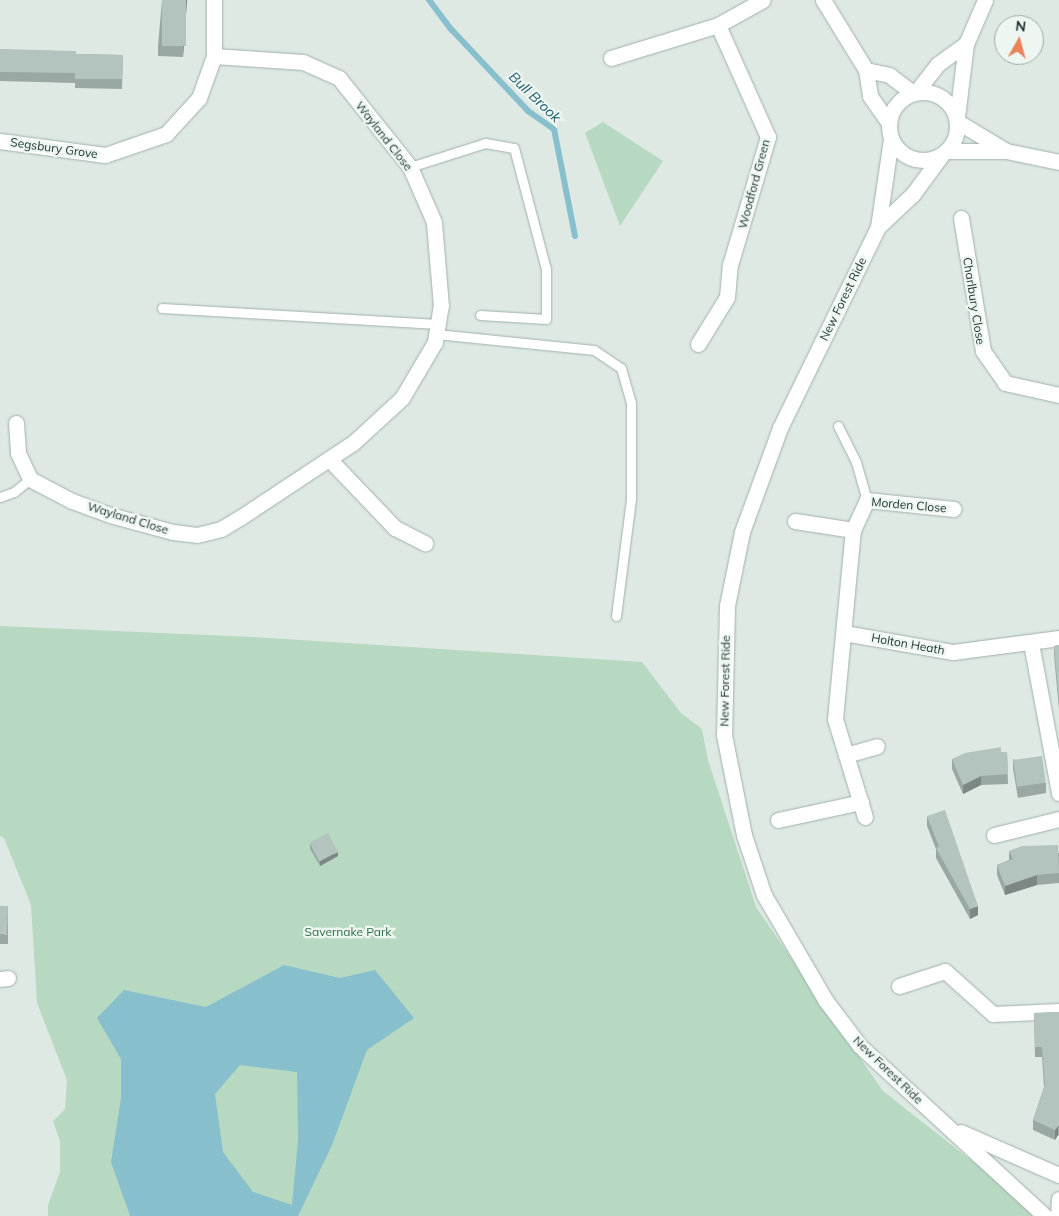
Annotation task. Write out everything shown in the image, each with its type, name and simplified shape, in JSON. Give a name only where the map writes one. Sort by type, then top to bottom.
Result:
[{"type":"street","name":"Segsbury Grove","points":[[0,141],[105,155],[166,134],[199,98],[214,56],[214,0]]},
{"type":"street","points":[[611,58],[718,25],[763,0]]},
{"type":"street","points":[[823,0],[866,70],[870,96],[889,122],[897,104],[915,93],[938,64],[966,44]]},
{"type":"street","name":"New Forest Ride","points":[[878,227],[913,194],[956,138],[966,44],[984,0]]},
{"type":"street","name":"Woodford Green","points":[[698,344],[727,297],[730,265],[768,137],[718,25]]},
{"type":"street","name":"Wayland Close","points":[[30,479],[72,501],[110,515],[173,532],[197,535],[220,529],[330,460],[402,398],[437,329],[440,268],[434,222],[410,167],[339,78],[303,62],[214,56]]},
{"type":"street","points":[[866,70],[889,75],[915,93],[927,92],[946,100],[958,120],[1006,151]]},
{"type":"street","name":"New Forest Ride","points":[[889,122],[891,139],[878,227],[780,428],[742,532],[727,606],[722,722],[744,835],[764,895],[826,1001],[860,1046],[1044,1216]]},
{"type":"street","points":[[891,139],[897,149],[918,161],[945,154],[1006,151],[1059,162]]},
{"type":"street","name":"Charlbury Close","points":[[961,218],[983,351],[1005,383],[1059,395]]},
{"type":"street","points":[[16,423],[18,453],[30,479]]},
{"type":"street","points":[[330,460],[395,528],[425,543]]},
{"type":"street","name":"Morden Close","points":[[864,817],[835,719],[853,530],[867,500],[954,509]]},
{"type":"street","points":[[795,521],[853,530]]},
{"type":"street","name":"Holton Heath","points":[[844,633],[953,652],[1059,638]]},
{"type":"street","points":[[1031,643],[1059,793]]},
{"type":"street","points":[[846,755],[877,746]]},
{"type":"street","points":[[778,820],[860,802]]},
{"type":"street","points":[[994,835],[1059,819]]},
{"type":"street","points":[[899,986],[945,971],[993,1014],[1059,1011]]},
{"type":"street","name":"New Forest Ride","points":[[946,1125],[1001,1152],[1059,1175]]},
{"type":"street","points":[[1058,1216],[1059,1199]]},
{"type":"lane","points":[[410,167],[485,142],[514,148],[546,268],[546,319],[480,315]]},
{"type":"lane","points":[[162,308],[437,329],[594,350],[621,368],[630,402],[631,499],[616,616]]},
{"type":"lane","points":[[838,426],[856,462],[867,500]]},
{"type":"lane","points":[[0,496],[14,492],[30,479]]},
{"type":"green space","points":[[603,122],[663,161],[620,226],[585,133]]},
{"type":"green space","name":"Savernake Park","points":[[0,626],[254,637],[642,662],[681,713],[702,729],[708,760],[756,907],[883,1091],[1000,1183],[1033,1216],[48,1216],[48,1205],[60,1172],[60,1141],[53,1121],[65,1109],[67,1080],[37,1003],[31,905],[4,838],[0,836]]},
{"type":"water","points":[[284,965],[340,978],[375,970],[414,1018],[367,1050],[332,1145],[298,1216],[130,1216],[111,1162],[121,1098],[121,1059],[97,1018],[124,990],[206,1007]],"holes":[[[240,1065],[297,1072],[298,1140],[292,1205],[253,1192],[223,1152],[215,1094]]]},
{"type":"building","points":[[162,0],[186,0],[186,46],[162,46]]},
{"type":"building","points":[[0,49],[76,51],[76,54],[123,55],[122,79],[75,79],[75,73],[0,72]]},
{"type":"building","points":[[1059,645],[1059,701],[1054,646]]},
{"type":"building","points":[[1001,747],[1001,752],[1007,752],[1008,774],[981,776],[963,785],[952,759],[965,753]]},
{"type":"building","points":[[1042,756],[1046,783],[1017,787],[1013,760]]},
{"type":"building","points":[[945,810],[978,906],[970,909],[936,848],[939,847],[927,816]]},
{"type":"building","points":[[328,833],[338,852],[319,861],[309,843]]},
{"type":"building","points":[[1058,845],[1059,873],[1037,875],[1005,886],[997,865],[1013,859],[1009,851],[1022,846]]},
{"type":"building","points":[[0,906],[8,906],[7,935],[0,934]]},
{"type":"building","points":[[1059,1012],[1059,1126],[1055,1130],[1033,1120],[1045,1085],[1042,1047],[1035,1047],[1034,1013]]},
{"type":"waterway","name":"Bull Brook","points":[[429,0],[452,30],[528,111],[554,129],[575,236]]}]
